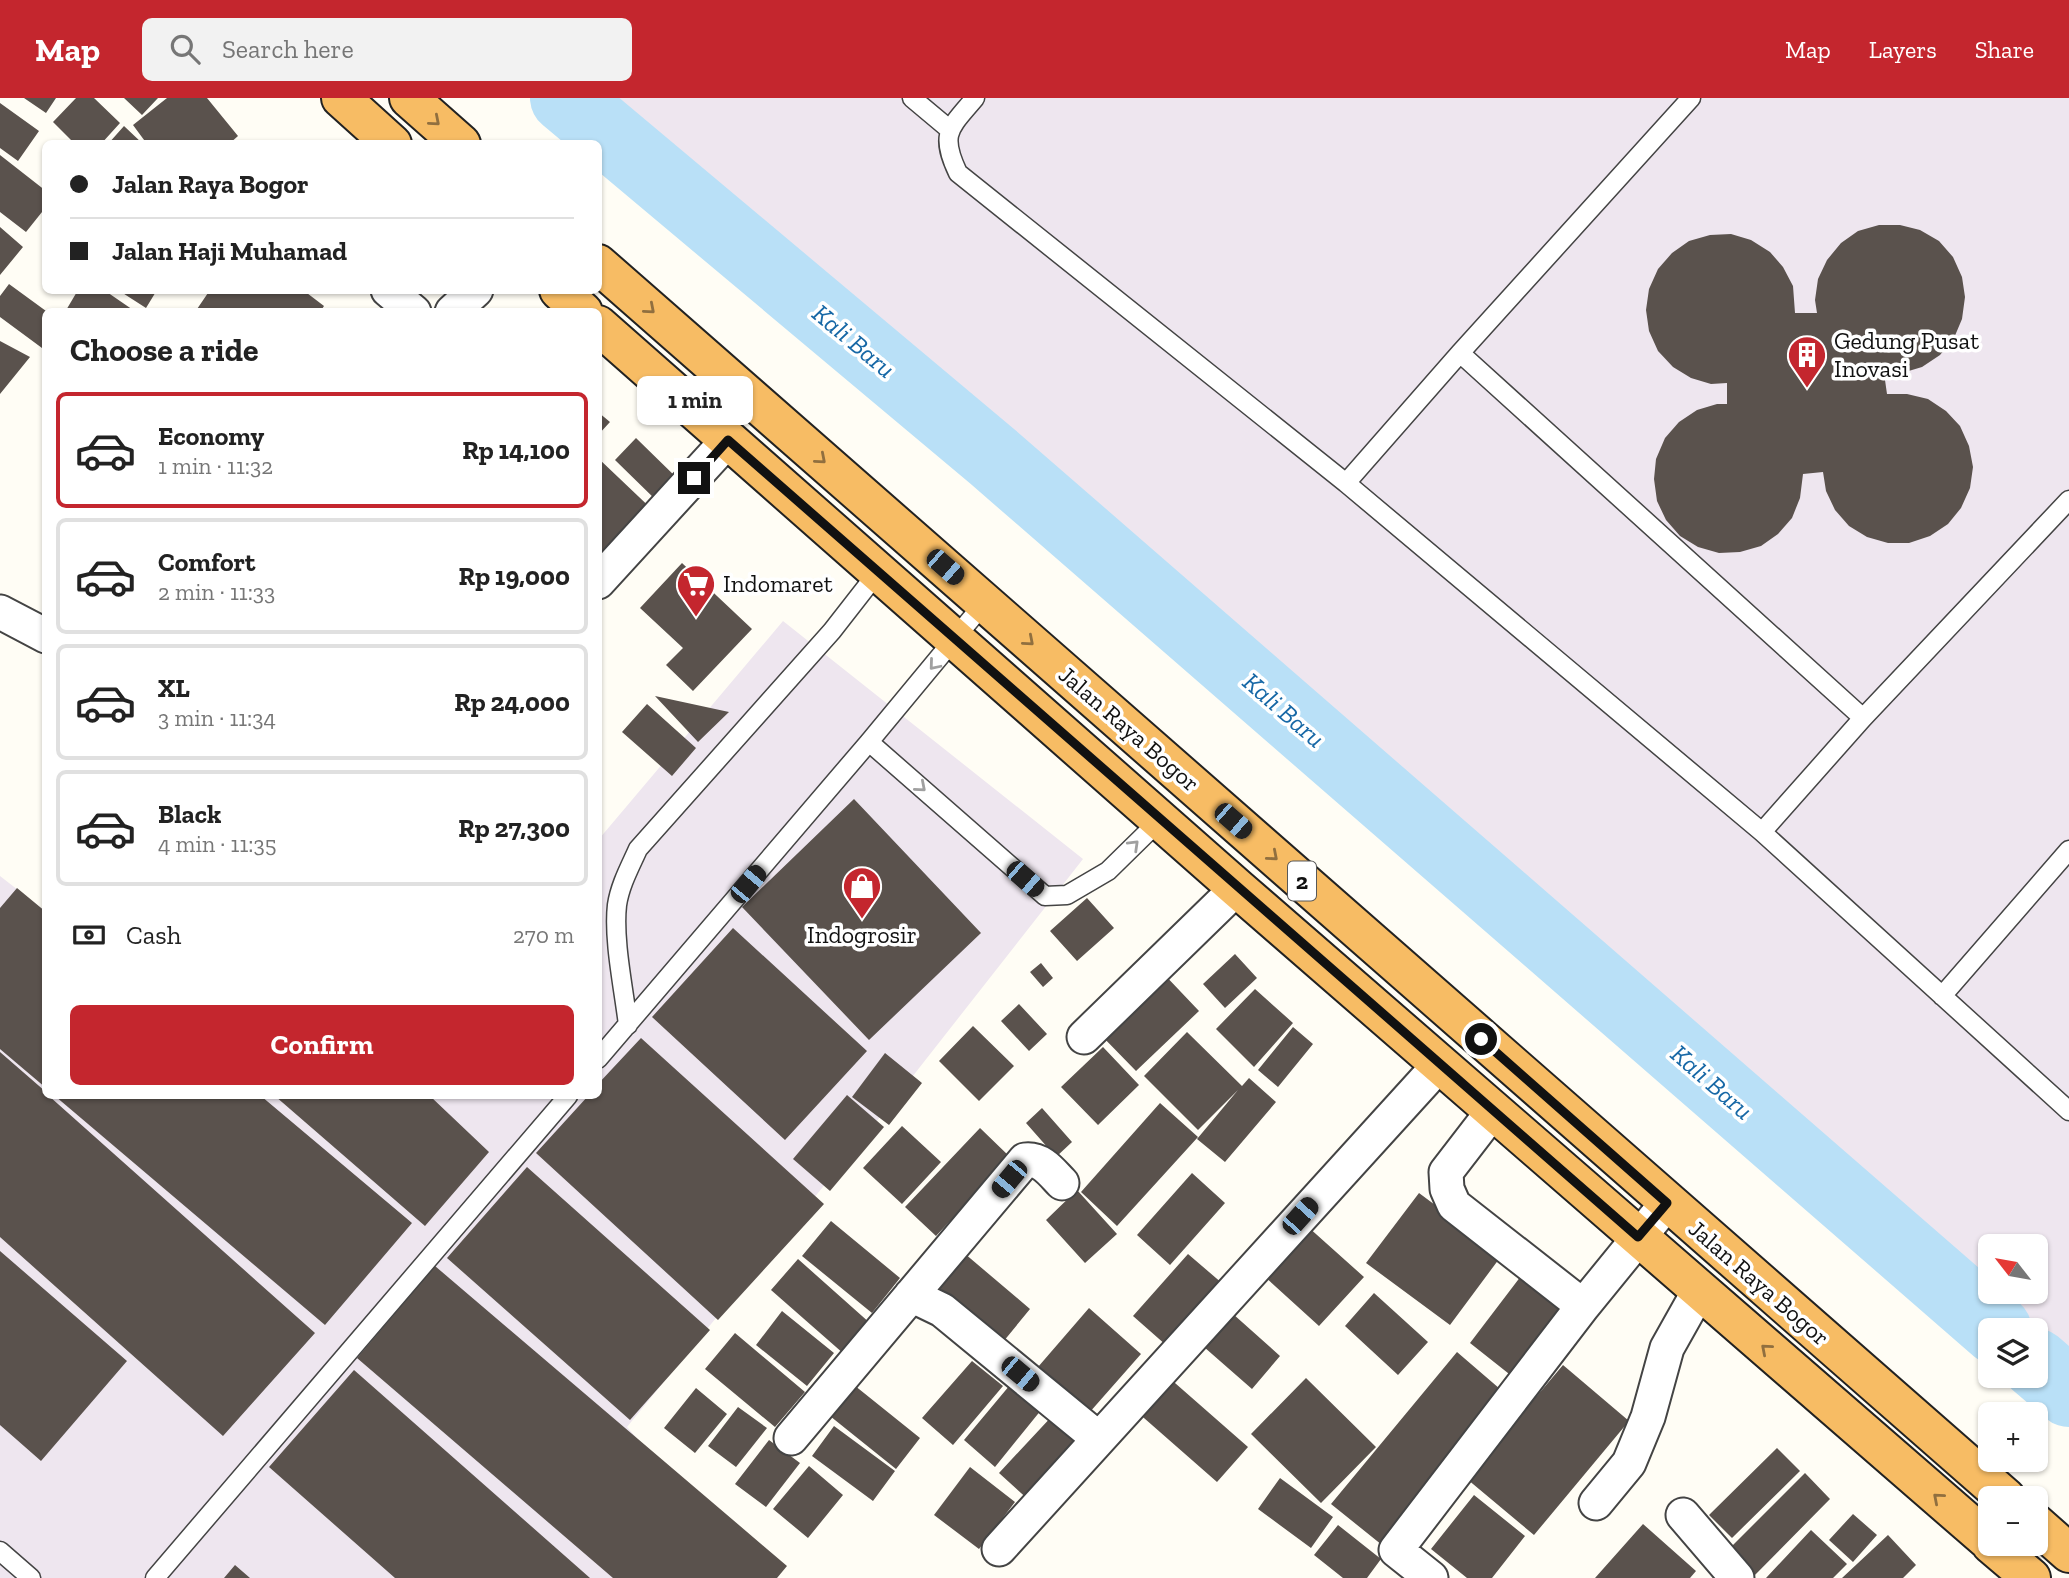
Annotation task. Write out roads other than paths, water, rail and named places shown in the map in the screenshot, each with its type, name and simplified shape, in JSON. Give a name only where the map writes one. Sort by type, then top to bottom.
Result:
[{"type":"highway","points":[[341,98],[388,140]]},
{"type":"highway","points":[[408,98],[456,140]]},
{"type":"highway","name":"Jalan Raya Bogor","points":[[602,267],[1992,1486]]},
{"type":"highway","points":[[563,294],[579,308]]},
{"type":"highway","name":"Jalan Raya Bogor","points":[[602,329],[2007,1562]]},
{"type":"highway","points":[[2048,1534],[2069,1553]]},
{"type":"street","points":[[393,294],[409,308]]},
{"type":"street","points":[[456,308],[472,294]]},
{"type":"street","points":[[602,578],[728,440]]},
{"type":"street","points":[[0,612],[42,634]]},
{"type":"street","points":[[1084,1037],[1237,888]]},
{"type":"street","points":[[999,1549],[1440,1064]]},
{"type":"street","points":[[1493,1111],[1446,1172],[1447,1189],[1454,1205],[1583,1306]]},
{"type":"street","points":[[790,1438],[1026,1160],[1034,1159],[1044,1165],[1062,1183]]},
{"type":"street","points":[[1431,1578],[1396,1550],[1583,1306],[1667,1203]]},
{"type":"street","points":[[1596,1503],[1629,1463],[1648,1417],[1667,1348],[1699,1291]]},
{"type":"street","points":[[911,1295],[942,1310],[1099,1439]]},
{"type":"street","points":[[1683,1515],[1737,1578]]},
{"type":"lane","points":[[912,98],[949,129]]},
{"type":"lane","points":[[975,98],[949,129],[948,153],[958,173],[1346,483],[1762,832],[2069,1111]]},
{"type":"lane","points":[[1346,483],[1691,98]]},
{"type":"lane","points":[[1460,353],[1863,718]]},
{"type":"lane","points":[[1762,832],[1863,718],[2069,500]]},
{"type":"lane","points":[[628,1025],[617,929],[617,906],[622,883],[638,849],[832,631],[878,572]]},
{"type":"lane","points":[[602,1054],[956,640],[985,602]]},
{"type":"lane","points":[[869,742],[1045,896],[1067,895],[1108,870],[1160,820]]},
{"type":"lane","points":[[1942,996],[2069,850]]},
{"type":"lane","points":[[155,1578],[565,1099]]},
{"type":"lane","points":[[0,1550],[31,1578]]},
{"type":"waterway","name":"Kali Baru","points":[[565,98],[993,457],[1983,1318]]},
{"type":"waterway","name":"Kali Baru","points":[[2048,1374],[2069,1392]]},
{"type":"place","name":"Gedung Pusat Inovasi","points":[[1807,389]]},
{"type":"place","name":"Indomaret","points":[[696,618]]},
{"type":"place","name":"Indogrosir","points":[[862,920]]}]
